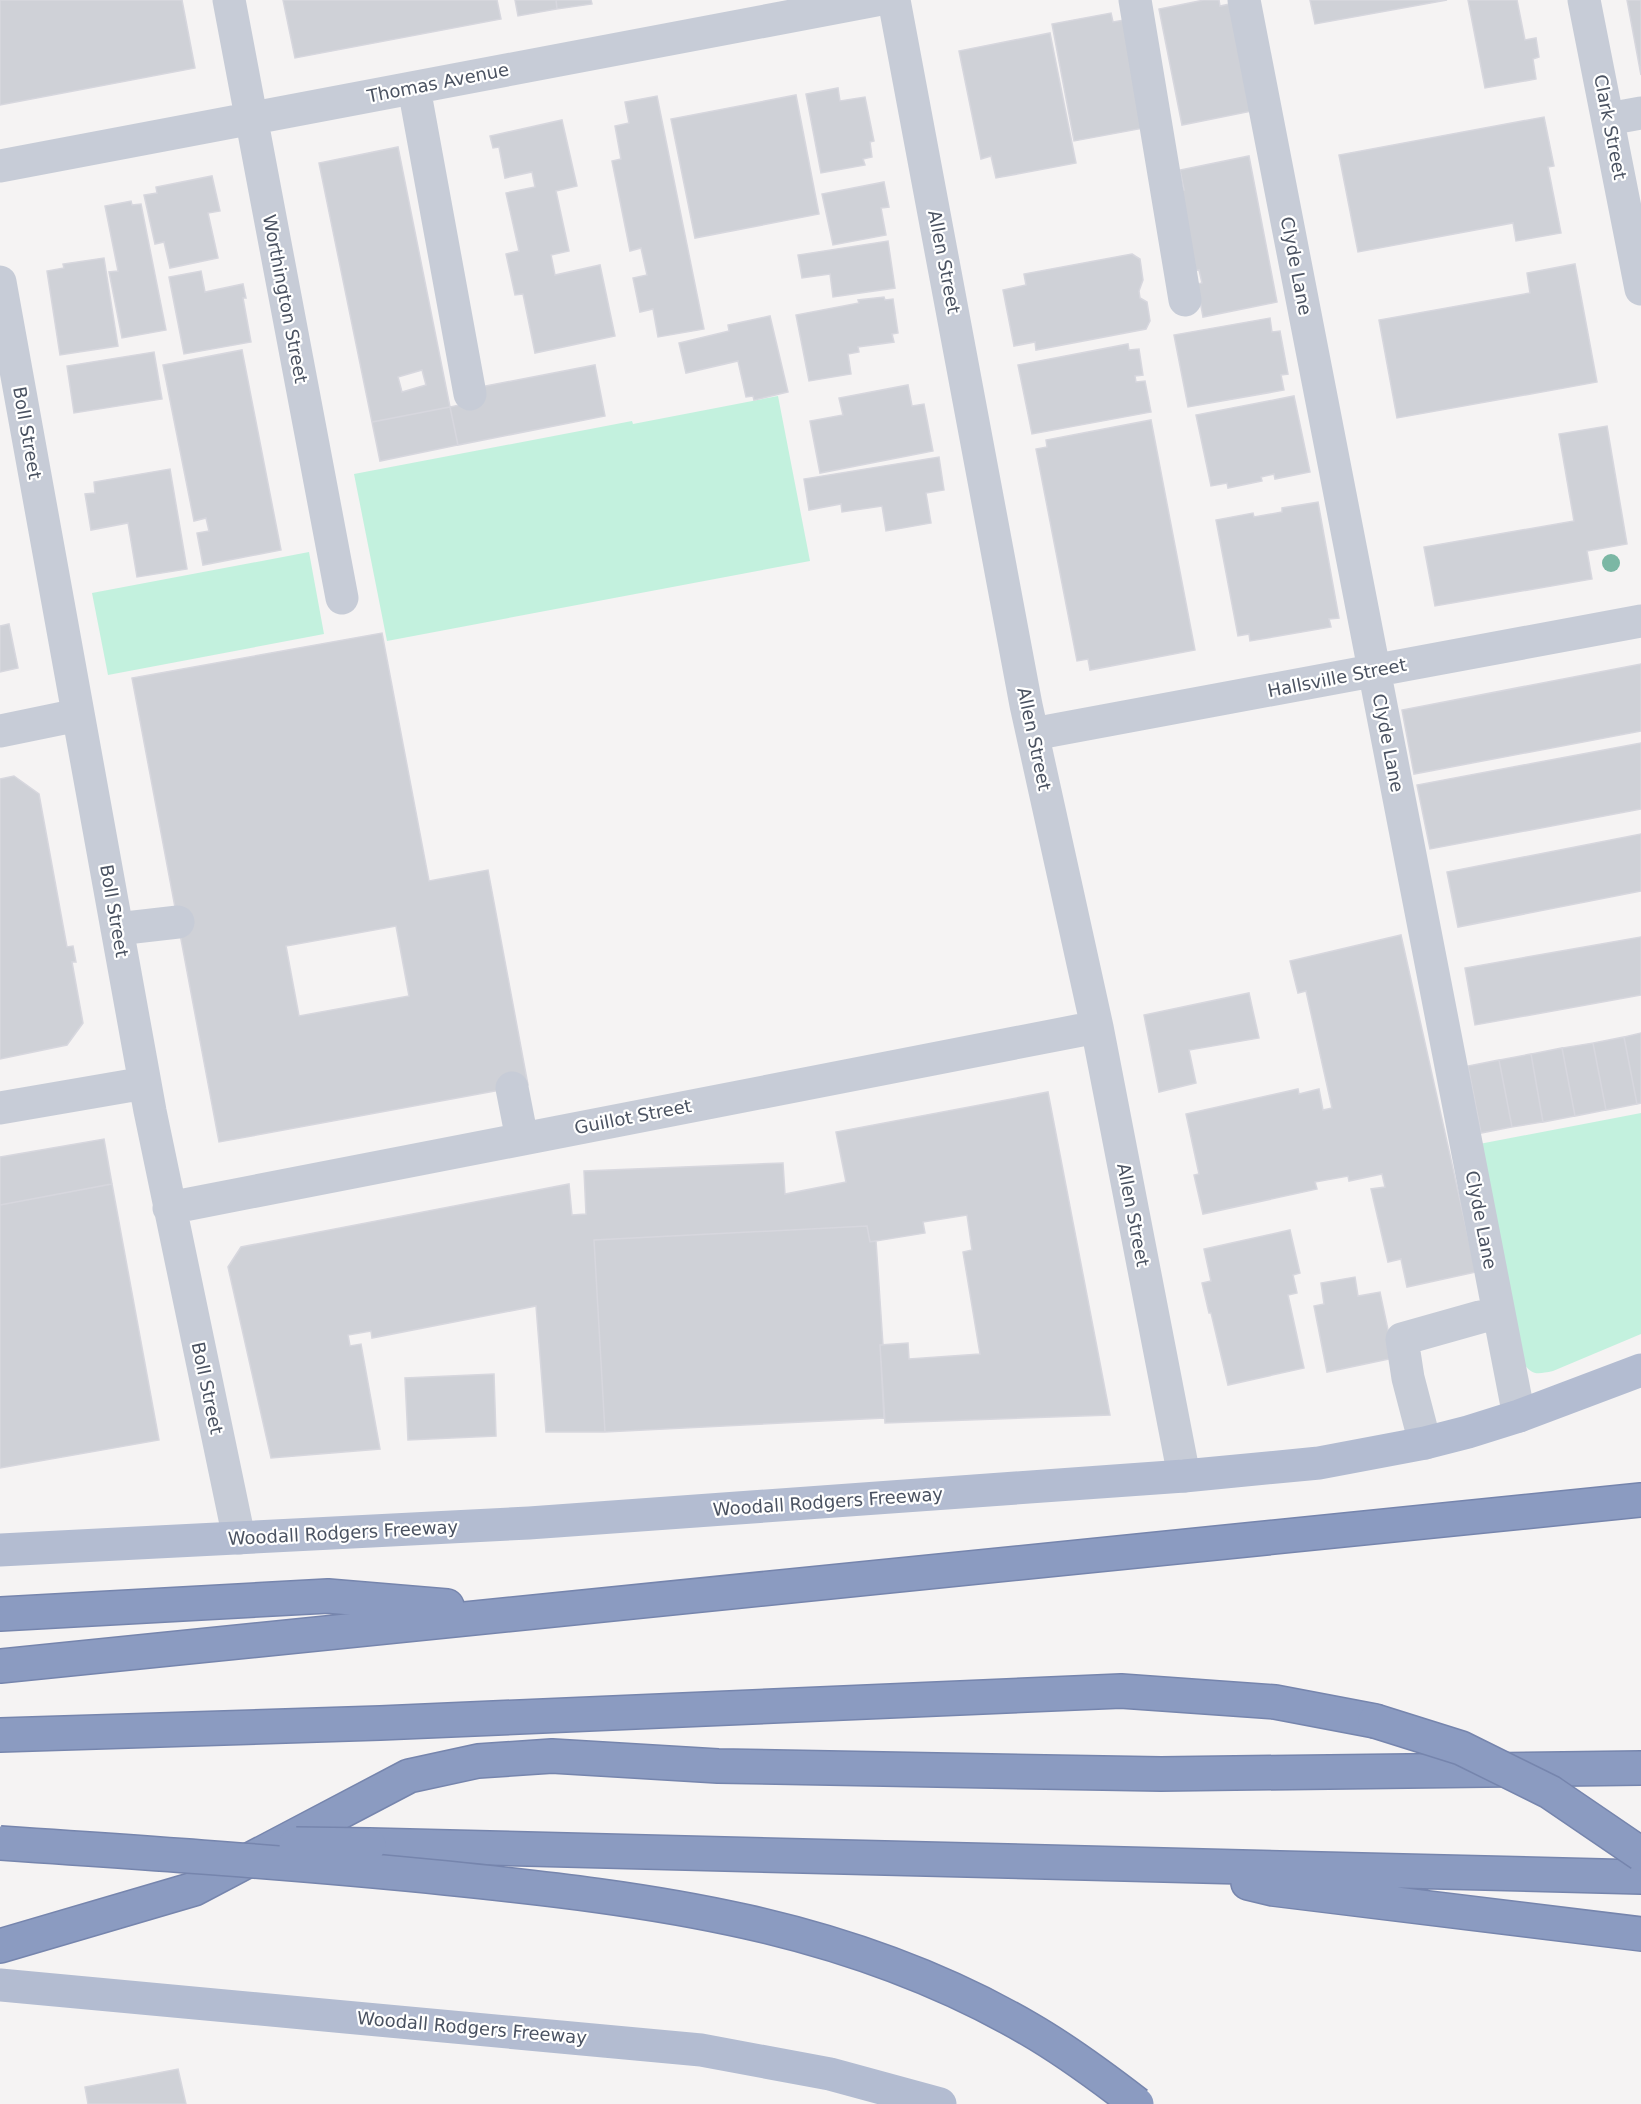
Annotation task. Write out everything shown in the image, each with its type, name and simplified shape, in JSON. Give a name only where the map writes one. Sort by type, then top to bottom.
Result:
[{"type":"highway","points":[[0,1666],[1641,1500]]},
{"type":"highway","points":[[0,1614],[328,1596],[519,1612]]},
{"type":"highway","points":[[0,1735],[380,1723],[842,1701],[1121,1691],[1275,1702],[1375,1721],[1461,1748],[1550,1792],[1641,1854]]},
{"type":"highway","points":[[0,1946],[194,1889],[409,1776],[478,1761],[552,1756],[718,1766],[1161,1774],[1641,1768]]},
{"type":"highway","points":[[0,1841],[778,1854],[1641,1876]]},
{"type":"highway","points":[[0,1841],[476,1881],[627,1899],[776,1927],[864,1954],[991,2007],[1070,2054],[1137,2104]]},
{"type":"highway","points":[[1182,1866],[1272,1889],[1641,1934]]},
{"type":"main road","name":"Woodall Rodgers Freeway","points":[[0,1550],[529,1523],[1184,1476],[1319,1462],[1425,1443],[1519,1416],[1641,1370]]},
{"type":"main road","name":"Woodall Rodgers Freeway","points":[[0,1985],[700,2050],[830,2074],[940,2104]]},
{"type":"street","name":"Worthington Street","points":[[229,0],[342,598]]},
{"type":"street","name":"Thomas Avenue","points":[[0,166],[876,0]]},
{"type":"street","name":"Allen Street","points":[[894,0],[1033,734],[1097,1027],[1184,1476]]},
{"type":"street","points":[[1135,0],[1185,300]]},
{"type":"street","name":"Clyde Lane","points":[[1244,0],[1519,1416]]},
{"type":"street","name":"Clark Street","points":[[1584,0],[1641,289]]},
{"type":"street","points":[[414,87],[470,394]]},
{"type":"street","points":[[1608,119],[1641,113]]},
{"type":"street","name":"Boll Street","points":[[0,282],[145,1083],[239,1538]]},
{"type":"street","name":"Hallsville Street","points":[[1033,734],[1641,621]]},
{"type":"street","points":[[0,731],[78,715]]},
{"type":"street","points":[[117,929],[178,922]]},
{"type":"street","name":"Guillot Street","points":[[169,1208],[1097,1027]]},
{"type":"street","points":[[0,1108],[145,1083]]},
{"type":"street","points":[[512,1088],[522,1139]]},
{"type":"street","points":[[1425,1443],[1408,1378],[1402,1339],[1480,1317],[1499,1314]]},
{"type":"green space","points":[[778,396],[810,561],[387,641],[354,474],[632,421],[633,424]]},
{"type":"green space","points":[[309,552],[324,634],[108,675],[92,593]]},
{"type":"green space","points":[[1641,1113],[1641,1334],[1553,1371],[1532,1372],[1518,1356],[1474,1145]]},
{"type":"building","points":[[0,0],[182,0],[195,68],[0,105]]},
{"type":"building","points":[[283,0],[497,0],[501,19],[295,58]]},
{"type":"building","points":[[515,0],[556,0],[557,9],[518,16]]},
{"type":"building","points":[[556,0],[591,0],[592,4],[557,9]]},
{"type":"building","points":[[1204,0],[1219,0],[1220,6],[1230,4],[1252,111],[1182,125],[1159,9]]},
{"type":"building","points":[[1310,0],[1447,0],[1315,24]]},
{"type":"building","points":[[1468,0],[1517,0],[1525,40],[1536,38],[1539,57],[1533,59],[1536,79],[1485,88]]},
{"type":"building","points":[[1627,0],[1641,0],[1641,75]]},
{"type":"building","points":[[1111,13],[1113,22],[1124,20],[1144,128],[1074,141],[1052,24]]},
{"type":"building","points":[[1050,33],[1076,163],[996,178],[991,156],[981,159],[959,51]]},
{"type":"building","points":[[838,88],[840,101],[865,97],[874,141],[870,142],[872,157],[863,159],[865,165],[821,173],[806,94]]},
{"type":"building","points":[[796,95],[819,214],[695,238],[671,119]]},
{"type":"building","points":[[657,96],[704,329],[658,337],[653,309],[640,312],[633,278],[647,275],[641,248],[630,251],[612,161],[621,159],[615,126],[629,123],[625,102]]},
{"type":"building","points":[[1544,117],[1554,166],[1548,167],[1561,233],[1516,241],[1513,223],[1358,252],[1339,155]]},
{"type":"building","points":[[562,120],[577,186],[556,191],[569,251],[551,255],[555,275],[600,265],[615,336],[535,353],[523,294],[515,295],[506,254],[519,251],[506,193],[535,187],[532,172],[505,178],[499,147],[493,148],[490,136]]},
{"type":"building","points":[[398,147],[450,407],[372,422],[319,163]],"holes":[[[422,370],[426,385],[402,392],[398,377]]]},
{"type":"building","points":[[1249,156],[1277,302],[1203,317],[1197,284],[1202,283],[1199,270],[1194,271],[1180,170]]},
{"type":"building","points":[[212,176],[220,211],[208,213],[218,258],[170,268],[164,242],[155,244],[144,195],[157,193],[156,187]]},
{"type":"building","points":[[884,182],[889,207],[881,208],[886,235],[833,245],[822,194]]},
{"type":"building","points":[[131,201],[132,205],[141,204],[166,330],[122,338],[109,272],[118,271],[105,206]]},
{"type":"building","points":[[888,241],[895,288],[833,297],[830,274],[802,278],[798,255]]},
{"type":"building","points":[[1132,254],[1140,259],[1143,280],[1139,291],[1140,298],[1147,302],[1150,321],[1146,329],[1036,350],[1035,342],[1014,346],[1003,290],[1026,285],[1024,274]]},
{"type":"building","points":[[104,258],[118,346],[60,355],[47,271],[64,268],[63,264]]},
{"type":"building","points":[[1575,264],[1597,382],[1397,418],[1379,320],[1530,293],[1527,273]]},
{"type":"building","points":[[201,271],[205,292],[243,284],[246,298],[243,298],[251,342],[184,354],[169,277]]},
{"type":"building","points":[[884,297],[885,300],[893,299],[898,333],[892,334],[894,342],[858,347],[859,352],[848,354],[851,374],[809,381],[796,315],[859,303],[858,300]]},
{"type":"building","points":[[770,316],[788,392],[754,400],[753,396],[746,397],[738,361],[686,373],[679,343],[729,331],[728,325]]},
{"type":"building","points":[[1270,318],[1272,332],[1280,331],[1288,374],[1281,375],[1284,390],[1188,407],[1174,335]]},
{"type":"building","points":[[1128,344],[1129,350],[1139,349],[1143,375],[1135,376],[1136,382],[1145,381],[1151,412],[1032,434],[1018,365]]},
{"type":"building","points":[[242,350],[281,550],[203,565],[197,533],[209,531],[206,518],[194,521],[163,365]]},
{"type":"building","points":[[154,352],[162,399],[74,413],[67,366]]},
{"type":"building","points":[[595,365],[605,416],[458,445],[450,407],[482,400],[480,387]]},
{"type":"building","points":[[908,385],[912,406],[924,404],[933,451],[820,473],[810,421],[843,415],[839,398]]},
{"type":"building","points":[[1294,396],[1310,472],[1275,479],[1274,474],[1261,477],[1262,481],[1228,488],[1227,483],[1211,486],[1196,415]]},
{"type":"building","points":[[450,407],[458,445],[380,461],[372,422]]},
{"type":"building","points":[[1151,420],[1195,650],[1090,670],[1088,659],[1077,661],[1036,449],[1047,447],[1046,440]]},
{"type":"building","points":[[1607,426],[1627,544],[1587,551],[1592,579],[1435,606],[1424,547],[1574,521],[1559,434]]},
{"type":"building","points":[[939,457],[944,490],[926,493],[931,523],[886,531],[882,506],[842,512],[841,504],[809,510],[804,479]]},
{"type":"building","points":[[170,469],[187,569],[137,577],[128,523],[91,530],[85,494],[95,493],[94,482]]},
{"type":"building","points":[[1318,502],[1339,618],[1329,619],[1331,627],[1250,641],[1249,634],[1238,636],[1216,520],[1253,513],[1254,517],[1282,512],[1282,508]]},
{"type":"building","points":[[9,624],[18,668],[0,672],[0,626]]},
{"type":"building","points":[[382,633],[429,881],[488,870],[528,1085],[219,1142],[132,678]],"holes":[[[396,926],[409,996],[299,1016],[286,946]]]},
{"type":"building","points":[[1641,664],[1641,731],[1414,774],[1402,710]]},
{"type":"building","points":[[1641,743],[1641,809],[1430,849],[1417,785]]},
{"type":"building","points":[[14,776],[39,794],[67,947],[73,946],[76,962],[72,962],[83,1023],[67,1045],[0,1059],[0,779]]},
{"type":"building","points":[[1641,834],[1641,891],[1458,927],[1447,872]]},
{"type":"building","points":[[1401,935],[1476,1272],[1407,1287],[1401,1259],[1388,1262],[1371,1189],[1385,1187],[1382,1174],[1349,1181],[1348,1176],[1315,1182],[1317,1189],[1203,1214],[1194,1175],[1199,1174],[1186,1114],[1298,1089],[1299,1094],[1319,1089],[1323,1110],[1332,1108],[1306,991],[1298,993],[1290,961]]},
{"type":"building","points":[[1641,937],[1641,995],[1475,1025],[1465,968]]},
{"type":"building","points":[[1249,993],[1259,1038],[1189,1050],[1196,1083],[1159,1092],[1144,1015]]},
{"type":"building","points":[[1641,1033],[1641,1103],[1637,1104],[1624,1037]]},
{"type":"building","points":[[1624,1037],[1637,1104],[1606,1110],[1593,1043]]},
{"type":"building","points":[[1593,1043],[1606,1110],[1575,1116],[1562,1048]]},
{"type":"building","points":[[1562,1048],[1575,1116],[1543,1122],[1531,1054]]},
{"type":"building","points":[[1531,1054],[1543,1122],[1512,1127],[1499,1060]]},
{"type":"building","points":[[1499,1060],[1512,1127],[1481,1133],[1468,1066]]},
{"type":"building","points":[[1048,1092],[1110,1415],[885,1423],[880,1345],[908,1343],[909,1359],[980,1354],[963,1252],[972,1250],[967,1215],[923,1222],[925,1233],[870,1242],[867,1226],[594,1240],[605,1432],[546,1432],[536,1306],[372,1338],[371,1331],[348,1335],[350,1346],[361,1344],[380,1449],[271,1458],[228,1267],[241,1247],[569,1184],[572,1215],[586,1214],[584,1171],[783,1163],[785,1194],[846,1182],[836,1132]]},
{"type":"building","points":[[104,1139],[112,1184],[0,1205],[0,1157]]},
{"type":"building","points":[[112,1184],[159,1440],[0,1468],[0,1205]]},
{"type":"building","points":[[867,1226],[870,1242],[876,1241],[883,1345],[880,1345],[884,1418],[605,1432],[594,1240]]},
{"type":"building","points":[[1290,1230],[1300,1273],[1293,1275],[1297,1293],[1288,1295],[1304,1368],[1228,1385],[1202,1283],[1211,1281],[1204,1249]]},
{"type":"building","points":[[1355,1277],[1358,1296],[1380,1292],[1394,1358],[1327,1372],[1314,1306],[1324,1304],[1321,1283]]},
{"type":"building","points":[[494,1374],[496,1436],[408,1440],[405,1378]]},
{"type":"building","points":[[178,2069],[186,2104],[88,2104],[85,2087]]}]
